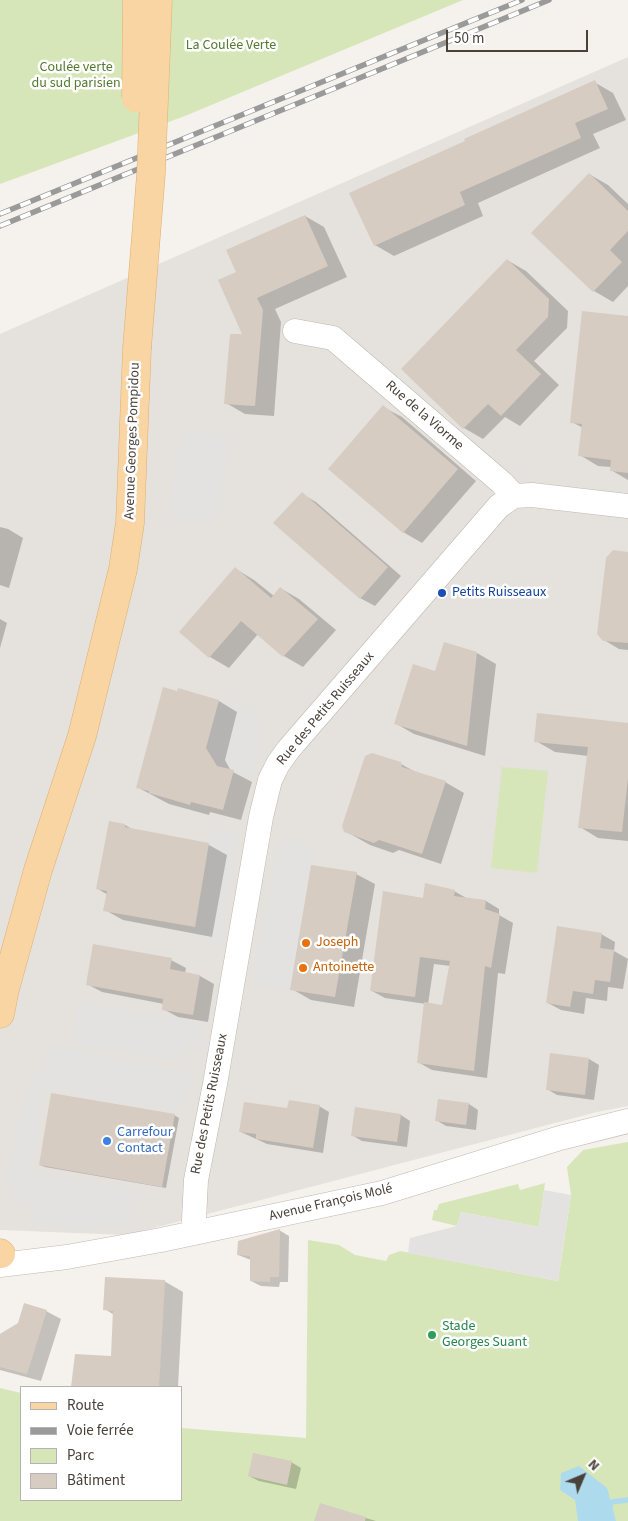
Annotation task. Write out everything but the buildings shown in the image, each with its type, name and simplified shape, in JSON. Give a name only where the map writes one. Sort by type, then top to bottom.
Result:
[{"type":"main road","name":"Avenue Georges Pompidou","points":[[2,1000],[38,870],[82,736],[123,569],[130,523],[137,0]]},
{"type":"main road","name":"Avenue Georges Pompidou","points":[[131,346],[151,174],[158,0]]},
{"type":"street","name":"Rue de la Viorme","points":[[295,331],[333,338],[502,483],[514,496]]},
{"type":"street","points":[[514,496],[532,495],[628,506]]},
{"type":"street","name":"Rue des Petits Ruisseaux","points":[[196,1232],[194,1220],[196,1180],[261,817],[270,780],[288,750],[500,506],[514,496]]},
{"type":"street","name":"Avenue François Molé","points":[[0,1257],[29,1261],[66,1257],[161,1240],[382,1193],[560,1138],[628,1122]]},
{"type":"shaded area","points":[[628,57],[628,1106],[597,1112],[127,1235],[0,1230],[0,334]]},
{"type":"shaded area","points":[[182,430],[228,436],[217,523],[170,517]]},
{"type":"shaded area","points":[[219,700],[259,713],[256,730],[264,733],[252,775],[217,766],[206,748]]},
{"type":"shaded area","points":[[211,830],[238,834],[220,944],[193,939]]},
{"type":"shaded area","points":[[280,837],[315,849],[290,990],[252,984]]},
{"type":"shaded area","points":[[80,1003],[204,1023],[200,1050],[181,1047],[178,1061],[74,1044]]},
{"type":"shaded area","points":[[47,1046],[193,1073],[191,1086],[176,1113],[45,1089],[31,1171],[142,1191],[128,1224],[94,1225],[91,1231],[28,1222],[30,1205],[12,1197],[6,1180],[28,1087],[44,1062]]},
{"type":"shaded area","points":[[544,1190],[571,1195],[558,1281],[408,1253],[410,1238],[457,1226],[461,1212],[539,1227]]},
{"type":"green space","name":"Coulée verte du sud parisien","points":[[0,0],[463,0],[185,116],[0,184]]},
{"type":"green space","points":[[502,767],[548,771],[537,873],[491,868]]},
{"type":"green space","name":"Stade Georges Suant","points":[[628,1142],[628,1521],[0,1521],[0,1388],[20,1393],[20,1501],[182,1501],[182,1428],[306,1438],[308,1240],[339,1245],[355,1255],[386,1261],[389,1255],[400,1251],[558,1281],[571,1195],[567,1167],[583,1150]]},
{"type":"green space","points":[[545,1183],[539,1227],[461,1212],[457,1226],[432,1220],[434,1210],[437,1210],[439,1204],[518,1184],[520,1190]]},
{"type":"water","points":[[579,1466],[607,1488],[616,1521],[578,1521],[575,1500],[560,1490],[561,1473]]},
{"type":"waterway","points":[[607,1521],[611,1502],[628,1500]]},
{"type":"railway","points":[[0,214],[522,0]]},
{"type":"railway","points":[[0,226],[549,0]]},
{"type":"place","name":"Petits Ruisseaux","points":[[442,593]]},
{"type":"place","name":"Joseph","points":[[306,943]]},
{"type":"place","name":"Antoinette","points":[[303,968]]},
{"type":"place","name":"Carrefour Contact","points":[[107,1141]]},
{"type":"place","name":"Stade Georges Suant","points":[[432,1335]]},
{"type":"park label","name":"La Coulée Verte","points":[[231,46]]}]
